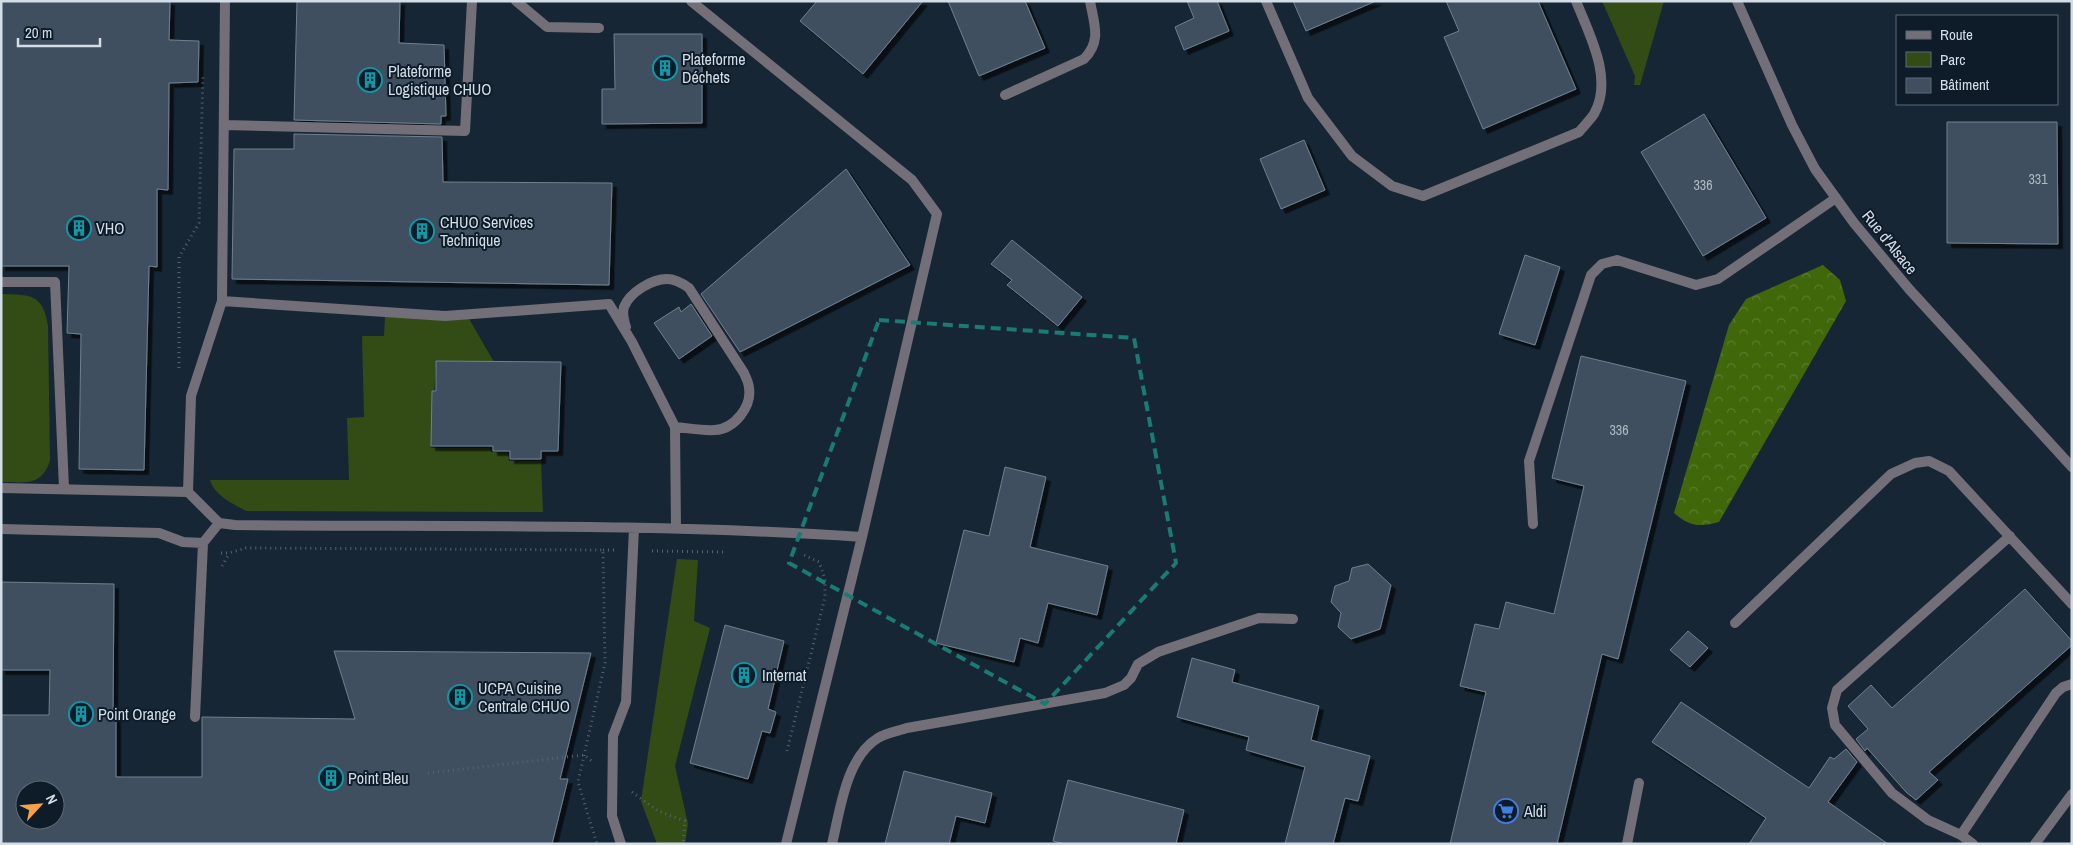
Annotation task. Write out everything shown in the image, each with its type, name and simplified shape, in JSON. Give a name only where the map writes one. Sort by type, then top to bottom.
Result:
[{"type":"street","points":[[188,492],[191,396],[222,301],[225,1]]},
{"type":"street","points":[[224,125],[465,131],[472,1]]},
{"type":"street","points":[[516,1],[547,27],[599,28]]},
{"type":"street","points":[[691,1],[912,180],[937,214],[862,537],[786,844]]},
{"type":"street","points":[[1005,95],[1084,59],[1092,51],[1096,35],[1090,1]]},
{"type":"street","points":[[1266,1],[1308,98],[1352,156],[1392,186],[1423,196],[1579,132],[1595,113],[1602,86],[1599,58],[1576,1]]},
{"type":"street","name":"Rue d'Alsace","points":[[1737,1],[1792,125],[1815,169],[1854,223],[1909,289],[2072,467]]},
{"type":"street","points":[[1533,524],[1529,461],[1591,275],[1602,264],[1617,260],[1696,285],[1718,279],[1836,198]]},
{"type":"street","points":[[632,342],[623,318],[624,307],[632,296],[654,282],[667,279],[678,281],[689,288],[744,373],[750,389],[748,403],[741,415],[731,424],[717,430],[675,427]]},
{"type":"street","points":[[1,282],[55,282],[64,488]]},
{"type":"street","points":[[222,301],[445,316],[608,304],[632,342],[675,427],[676,528]]},
{"type":"street","points":[[1735,623],[1891,474],[1915,463],[1929,461],[1949,471],[2072,604]]},
{"type":"street","points":[[1,488],[188,492],[219,523],[235,525],[676,528],[757,530],[862,537]]},
{"type":"street","points":[[195,716],[203,548],[219,523]]},
{"type":"street","points":[[621,844],[612,816],[613,736],[626,702],[634,528]]},
{"type":"street","points":[[1,529],[159,533],[203,548]]},
{"type":"street","points":[[1973,844],[1961,835],[1928,820],[1892,792],[1835,725],[1832,708],[1837,690],[2010,536]]},
{"type":"street","points":[[832,844],[850,772],[861,753],[877,738],[907,728],[1105,694],[1124,685],[1131,678],[1138,664],[1158,652],[1258,618],[1292,619]]},
{"type":"street","points":[[1961,835],[2056,693],[2063,687],[2072,684]]},
{"type":"street","points":[[1627,844],[1639,782]]},
{"type":"street","points":[[2035,844],[2072,794]]},
{"type":"path","points":[[179,372],[179,257],[200,224],[203,69]]},
{"type":"path","points":[[235,525],[235,550]]},
{"type":"path","points":[[203,548],[229,554],[235,550],[246,548],[729,552]]},
{"type":"path","points":[[597,844],[578,782],[604,663],[603,550]]},
{"type":"path","points":[[785,758],[825,597],[825,580],[819,562],[798,553]]},
{"type":"path","points":[[428,773],[584,755],[658,811],[685,821],[683,844]]},
{"type":"highlighted area","points":[[879,320],[1134,338],[1176,563],[1045,704],[789,563]]},
{"type":"green space","points":[[1602,1],[1664,1],[1640,85],[1634,85],[1635,76]]},
{"type":"green space","points":[[1823,265],[1840,280],[1846,301],[1719,522],[1695,525],[1685,521],[1674,513],[1729,325],[1746,299]]},
{"type":"green space","points":[[1,294],[34,298],[43,307],[48,326],[50,461],[42,475],[37,479],[25,482],[1,482]]},
{"type":"green space","points":[[385,317],[468,317],[494,362],[436,361],[431,448],[490,448],[491,452],[508,453],[509,461],[541,461],[543,512],[246,511],[220,495],[212,486],[210,480],[349,480],[347,418],[364,417],[362,336],[384,336]]},
{"type":"green space","points":[[677,559],[698,560],[694,621],[710,628],[675,766],[688,824],[685,844],[657,844],[641,801]]},
{"type":"building","points":[[1,1],[170,1],[169,40],[199,41],[198,82],[169,83],[168,190],[157,189],[157,267],[149,266],[144,470],[79,469],[81,334],[67,333],[69,266],[1,266]]},
{"type":"building","name":"Plateforme Logistique CHUO","points":[[297,1],[400,1],[399,43],[444,45],[446,116],[441,116],[441,124],[294,120]]},
{"type":"building","points":[[817,1],[923,1],[863,74],[800,21]]},
{"type":"building","points":[[948,1],[1025,1],[1045,48],[979,76]]},
{"type":"building","points":[[1187,1],[1217,1],[1229,31],[1184,50],[1175,27],[1194,18]]},
{"type":"building","points":[[1293,1],[1376,1],[1306,31]]},
{"type":"building","points":[[1446,1],[1538,1],[1576,89],[1483,129],[1444,37],[1459,31]]},
{"type":"building","name":"Plateforme Déchets","points":[[614,34],[702,34],[702,123],[602,124],[602,89],[615,89]]},
{"type":"building","points":[[1704,114],[1766,218],[1703,256],[1641,152]]},
{"type":"building","points":[[1947,122],[2057,122],[2058,244],[1947,243]]},
{"type":"building","name":"CHUO Services Technique","points":[[294,134],[442,137],[443,182],[612,183],[609,285],[232,279],[234,149],[294,149]]},
{"type":"building","points":[[1304,140],[1325,190],[1281,209],[1260,159]]},
{"type":"building","points":[[846,169],[910,265],[740,352],[701,294]]},
{"type":"building","points":[[1012,240],[1082,297],[1058,326],[1007,285],[1012,280],[991,264]]},
{"type":"building","points":[[1525,255],[1560,267],[1535,345],[1499,334]]},
{"type":"building","points":[[691,304],[712,336],[679,359],[654,323],[679,307],[681,312]]},
{"type":"building","points":[[1581,356],[1686,381],[1618,659],[1602,654],[1557,844],[1450,844],[1486,692],[1460,686],[1475,624],[1499,629],[1506,602],[1554,614],[1584,486],[1552,478]]},
{"type":"building","points":[[436,361],[561,362],[558,451],[541,451],[541,459],[510,459],[510,451],[493,451],[493,446],[431,446],[432,391],[436,391]]},
{"type":"building","points":[[1005,467],[1046,477],[1030,547],[1108,566],[1097,615],[1048,603],[1038,643],[1020,638],[1014,662],[936,643],[964,530],[989,536]]},
{"type":"building","points":[[1368,564],[1391,585],[1380,629],[1351,639],[1338,627],[1341,613],[1331,602],[1335,586],[1349,581],[1352,568]]},
{"type":"building","points":[[1,582],[114,584],[113,712],[116,713],[116,777],[202,777],[202,717],[355,719],[334,651],[591,653],[560,779],[568,779],[552,844],[1,844],[1,715],[49,715],[50,670],[1,670]]},
{"type":"building","points":[[2025,589],[2072,641],[2072,645],[1929,772],[1938,780],[1916,800],[1906,792],[1867,748],[1865,751],[1856,739],[1868,729],[1848,706],[1871,685],[1892,708]]},
{"type":"building","name":"Internat","points":[[725,625],[784,641],[768,709],[776,712],[770,733],[762,731],[748,779],[690,763]]},
{"type":"building","points":[[1688,631],[1708,648],[1690,667],[1670,650]]},
{"type":"building","points":[[1192,658],[1235,670],[1232,682],[1319,706],[1311,740],[1370,756],[1358,801],[1345,798],[1333,844],[1285,844],[1305,767],[1246,750],[1249,737],[1177,717]]},
{"type":"building","points":[[1681,702],[1809,788],[1830,757],[1834,759],[1846,749],[1857,762],[1828,802],[1888,844],[1749,844],[1766,818],[1652,742]]},
{"type":"building","points":[[904,771],[992,793],[985,823],[956,816],[949,844],[885,844]]},
{"type":"building","points":[[1068,780],[1184,810],[1176,844],[1065,844],[1053,841]]},
{"type":"place","name":"Plateforme Déchets","points":[[665,68]]},
{"type":"place","name":"Plateforme Logistique CHUO","points":[[370,80]]},
{"type":"place","name":"VHO","points":[[79,228]]},
{"type":"place","name":"CHUO Services Technique","points":[[422,231]]},
{"type":"place","name":"Internat","points":[[744,675]]},
{"type":"place","name":"UCPA Cuisine Centrale CHUO","points":[[460,697]]},
{"type":"place","name":"Point Orange","points":[[81,714]]},
{"type":"place","name":"Point Bleu","points":[[331,778]]},
{"type":"place","name":"Aldi","points":[[1506,811]]}]
